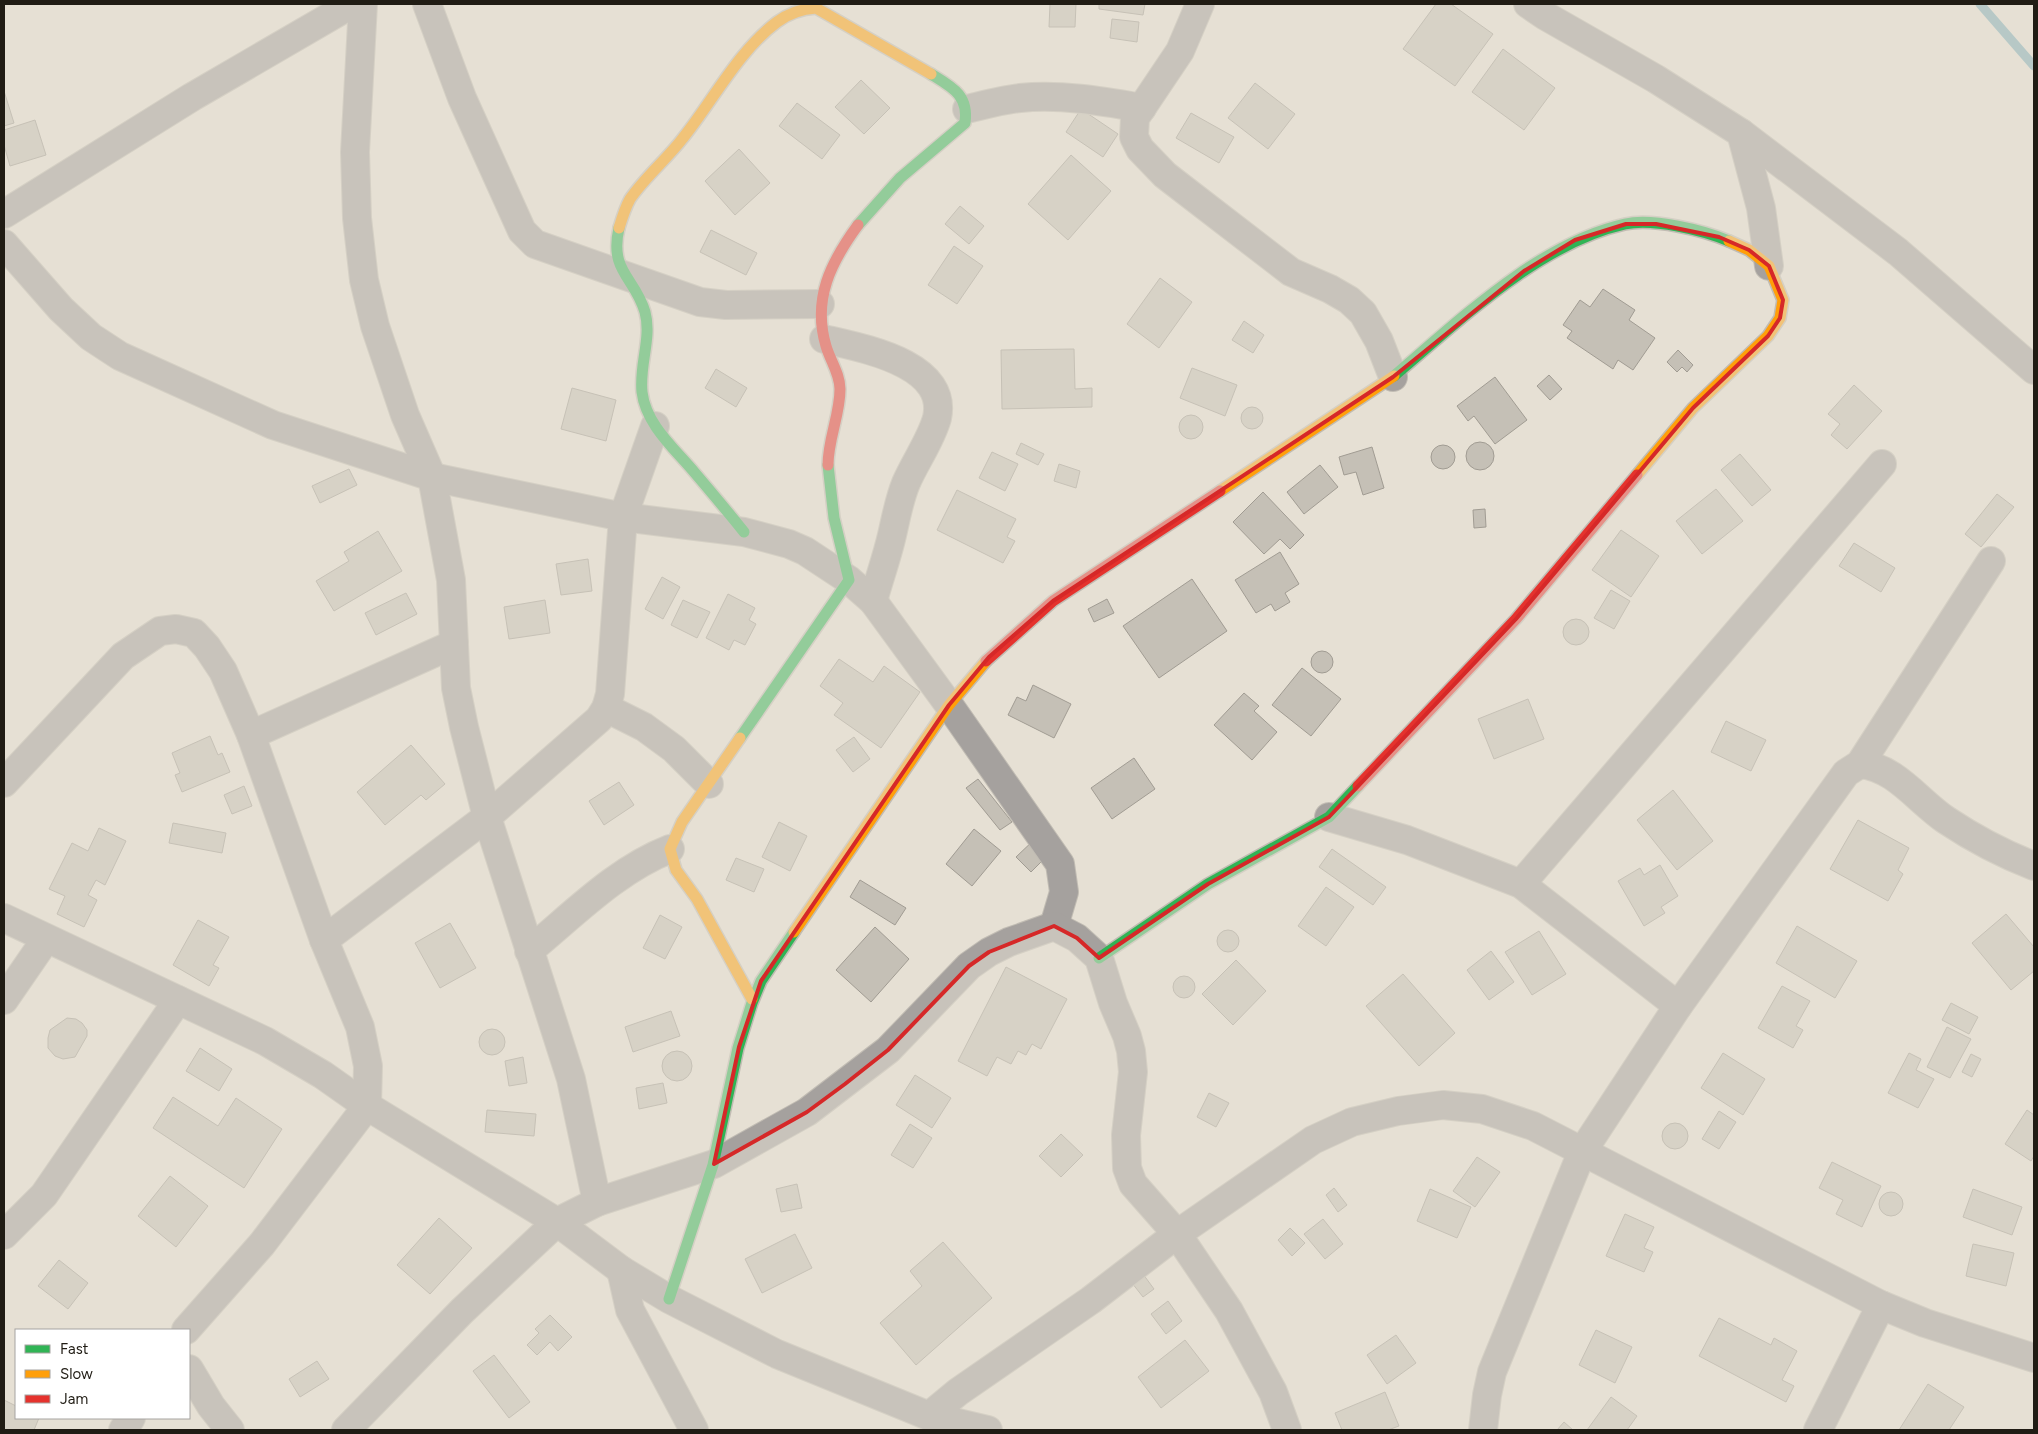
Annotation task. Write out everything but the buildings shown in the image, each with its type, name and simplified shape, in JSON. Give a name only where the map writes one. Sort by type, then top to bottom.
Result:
[{"type":"street","points":[[4,214],[192,97],[352,4]]},
{"type":"street","points":[[363,4],[355,152],[357,218],[364,280],[375,326],[405,415],[432,477],[451,580],[456,688],[464,727],[487,817],[571,1079],[597,1202]]},
{"type":"street","points":[[427,4],[462,98],[522,231],[535,244],[547,250],[700,302],[726,305],[820,304]]},
{"type":"street","points":[[1200,4],[1180,51],[1135,118],[1133,127],[1134,137],[1140,149],[1165,176],[1291,272],[1330,289],[1364,312],[1379,341],[1393,377]]},
{"type":"street","points":[[1528,4],[1656,79],[1741,133],[1898,252],[2034,370]]},
{"type":"street","points":[[744,532],[655,426],[644,404],[641,391],[642,371],[648,336],[646,317],[638,296],[624,277],[617,257],[617,242],[620,223],[628,203],[678,145],[747,54],[787,13],[805,7],[816,8],[905,57],[956,90],[967,109],[965,123],[880,198],[854,232],[835,262],[824,286],[820,304],[820,323],[837,373],[840,388],[839,404],[831,432],[828,454],[829,482],[834,521],[849,580],[682,822],[670,849],[676,870],[697,899],[752,999]]},
{"type":"street","points":[[967,109],[1018,98],[1052,97],[1094,99],[1142,108]]},
{"type":"street","points":[[1099,958],[1155,918],[1208,884],[1329,817],[1516,619],[1693,408],[1768,336],[1780,318],[1783,300],[1769,266],[1761,208],[1741,133]]},
{"type":"street","points":[[670,1299],[714,1164],[738,1048],[752,999],[761,981],[950,705],[989,658],[1053,601],[1393,377],[1459,320],[1524,271],[1575,240],[1626,224],[1656,224],[1719,237],[1749,250],[1769,266]]},
{"type":"street","points":[[4,244],[61,309],[91,336],[120,356],[274,425],[432,477],[623,517],[744,532],[790,544],[805,551],[849,580],[873,601],[950,705],[1060,864],[1064,892],[1054,926]]},
{"type":"street","points":[[824,339],[869,350],[919,372],[930,383],[938,404],[936,420],[905,485],[873,601]]},
{"type":"street","points":[[324,940],[487,817],[599,719],[606,708],[610,694],[623,517],[655,426]]},
{"type":"street","points":[[1521,884],[1882,464]]},
{"type":"street","points":[[1483,1430],[1486,1395],[1492,1372],[1582,1152],[1678,1006],[1846,773],[1860,764],[1991,561]]},
{"type":"street","points":[[4,783],[123,656],[160,631],[176,629],[194,633],[207,647],[223,671],[251,735],[324,940],[360,1027],[368,1066],[367,1106],[262,1244],[187,1329]]},
{"type":"street","points":[[251,735],[454,644]]},
{"type":"street","points":[[606,708],[644,727],[674,749],[709,784]]},
{"type":"street","points":[[1860,764],[1882,769],[1944,819],[1989,846],[2034,866]]},
{"type":"street","points":[[1329,817],[1407,840],[1521,884],[1678,1006]]},
{"type":"street","points":[[529,951],[616,879],[640,863],[670,849]]},
{"type":"street","points":[[4,918],[265,1041],[323,1075],[367,1106],[557,1222],[620,1270],[670,1299],[778,1354],[930,1416],[988,1430]]},
{"type":"street","points":[[346,1430],[462,1311],[557,1222],[597,1202],[714,1164],[807,1112],[888,1050],[970,966],[989,952],[1009,942],[1054,926],[1077,938],[1099,958],[1132,1051],[1132,1095],[1126,1135],[1128,1168],[1133,1184],[1177,1234],[1229,1311],[1273,1392],[1287,1430]]},
{"type":"street","points":[[4,1000],[46,939]]},
{"type":"street","points":[[4,1235],[44,1195],[178,1000]]},
{"type":"street","points":[[930,1416],[958,1392],[1091,1300],[1177,1234],[1313,1140],[1352,1122],[1398,1111],[1443,1105],[1482,1109],[1533,1126],[1881,1305],[1926,1324],[2034,1358]]},
{"type":"street","points":[[620,1270],[630,1310],[694,1430]]},
{"type":"street","points":[[1818,1430],[1881,1305]]},
{"type":"street","points":[[190,1371],[211,1406],[230,1430]]},
{"type":"street","points":[[123,1430],[130,1419]]},
{"type":"highlighted area","points":[[1626,224],[1656,224],[1719,237],[1749,250],[1769,266],[1783,300],[1780,318],[1768,336],[1693,408],[1516,619],[1329,817],[1208,884],[1099,958],[1077,938],[1054,926],[989,952],[969,966],[888,1050],[845,1084],[807,1112],[714,1164],[739,1047],[761,981],[949,705],[989,657],[1053,601],[1393,377],[1524,271],[1575,240]]},
{"type":"waterway","points":[[1980,4],[2034,66]]},
{"type":"traffic: fast","points":[[858,225],[900,178],[965,123],[966,113],[962,99],[946,83],[931,74]]},
{"type":"traffic: fast","points":[[1394,376],[1502,286],[1562,248],[1593,234],[1625,224],[1649,223],[1692,229],[1729,241]]},
{"type":"traffic: fast","points":[[619,228],[617,255],[624,273],[641,300],[647,322],[642,392],[649,415],[662,436],[744,532]]},
{"type":"traffic: fast","points":[[740,738],[849,580],[834,518],[828,465]]},
{"type":"traffic: fast","points":[[1099,958],[1208,884],[1329,817],[1358,786]]},
{"type":"traffic: fast","points":[[669,1299],[713,1165],[738,1048],[752,1003],[761,981],[794,932]]},
{"type":"traffic: slow","points":[[619,228],[630,199],[683,138],[750,47],[777,22],[791,14],[800,10],[816,8],[931,74]]},
{"type":"traffic: slow","points":[[1637,475],[1693,408],[1768,336],[1780,318],[1783,300],[1769,266],[1749,250],[1729,241]]},
{"type":"traffic: slow","points":[[1220,491],[1394,376]]},
{"type":"traffic: slow","points":[[794,932],[949,705],[986,661]]},
{"type":"traffic: slow","points":[[740,738],[682,822],[670,849],[676,870],[697,899],[752,999]]},
{"type":"traffic: jam","points":[[828,465],[838,408],[840,383],[826,346],[821,312],[823,297],[832,267],[858,225]]},
{"type":"traffic: jam","points":[[1358,786],[1516,619],[1637,475]]},
{"type":"traffic: jam","points":[[986,661],[1053,601],[1220,491]]}]
